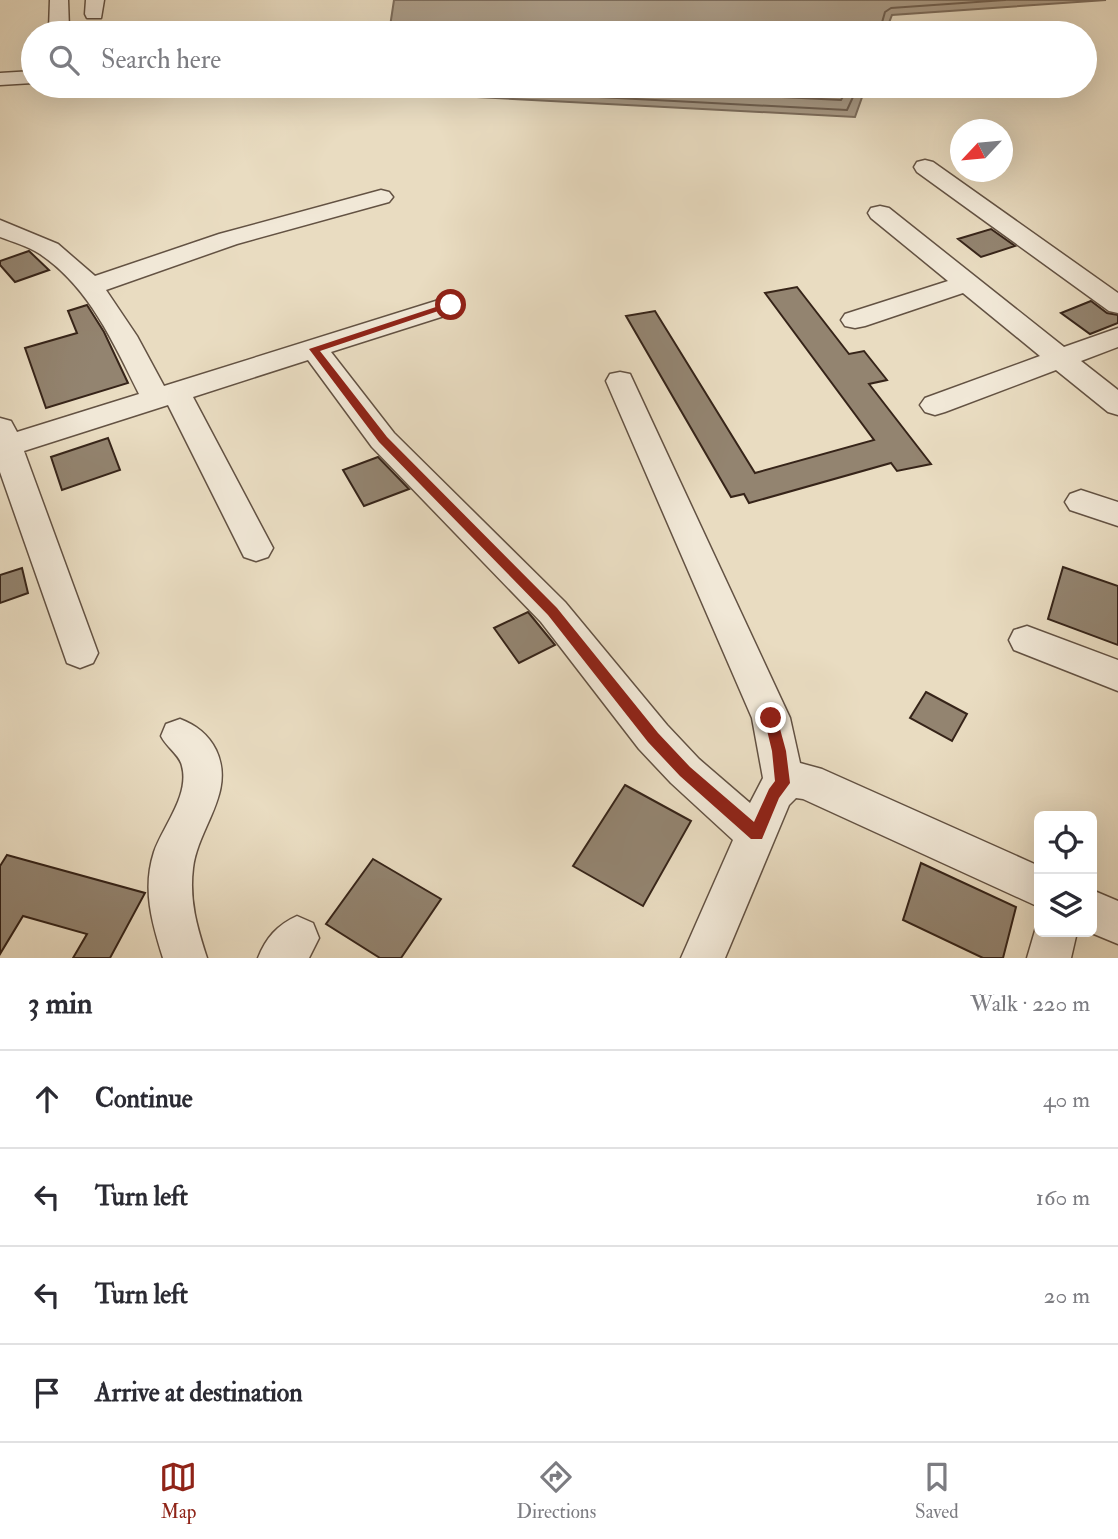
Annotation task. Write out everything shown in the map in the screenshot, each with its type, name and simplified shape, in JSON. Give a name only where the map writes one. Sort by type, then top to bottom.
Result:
[{"type":"street","points":[[59,0],[59,21]]},
{"type":"street","points":[[0,79],[21,78]]},
{"type":"street","points":[[925,167],[1118,305]]},
{"type":"street","points":[[89,287],[240,235],[381,197]]},
{"type":"street","points":[[880,213],[1118,405]]},
{"type":"street","points":[[0,227],[51,251],[89,287],[165,394],[256,548]]},
{"type":"street","points":[[855,320],[966,284]]},
{"type":"street","points":[[80,653],[3,440],[165,394],[451,305]]},
{"type":"street","points":[[935,405],[1118,337]]},
{"type":"street","points":[[314,349],[383,440],[552,612],[653,737],[685,771],[756,834]]},
{"type":"street","points":[[620,381],[771,718],[783,783]]},
{"type":"street","points":[[1081,502],[1118,514]]},
{"type":"street","points":[[1027,640],[1118,676]]},
{"type":"street","points":[[180,736],[194,748],[202,760],[201,790],[175,854],[169,886],[170,910],[185,958]]},
{"type":"street","points":[[703,958],[774,794],[783,783],[795,779],[808,782],[1034,885]]},
{"type":"street","points":[[1097,913],[1118,923]]},
{"type":"street","points":[[1049,958],[1054,937]]},
{"type":"water","points":[[394,0],[1106,0],[892,15],[890,21],[391,21]]},
{"type":"water","points":[[495,98],[862,98],[855,117]]},
{"type":"building","points":[[991,229],[1015,246],[981,257],[958,239]]},
{"type":"building","points":[[29,251],[49,270],[15,282],[0,265],[0,261]]},
{"type":"building","points":[[797,287],[849,354],[864,351],[887,380],[869,384],[931,464],[897,471],[891,463],[749,503],[744,494],[731,497],[626,316],[655,311],[755,473],[874,440],[765,293]]},
{"type":"building","points":[[1091,301],[1107,313],[1118,315],[1118,323],[1090,334],[1061,313]]},
{"type":"building","points":[[87,305],[104,332],[128,383],[46,408],[25,348],[77,333],[68,311]]},
{"type":"building","points":[[108,438],[120,470],[62,490],[51,457]]},
{"type":"building","points":[[378,457],[409,489],[364,506],[343,470]]},
{"type":"building","points":[[1063,567],[1118,586],[1118,645],[1048,619]]},
{"type":"building","points":[[22,568],[28,593],[0,603],[0,575]]},
{"type":"building","points":[[528,612],[555,645],[519,663],[494,628]]},
{"type":"building","points":[[926,692],[967,714],[952,741],[910,718]]},
{"type":"building","points":[[625,785],[691,821],[643,906],[573,866]]},
{"type":"building","points":[[7,855],[145,893],[110,958],[73,958],[87,934],[23,916],[0,954],[0,866]]},
{"type":"building","points":[[373,859],[441,899],[401,958],[380,958],[326,924]]},
{"type":"building","points":[[921,863],[1016,907],[1003,958],[983,958],[903,920]]},
{"type":"route","points":[[451,305],[314,349],[383,440],[552,612],[653,737],[685,771],[756,834],[774,794],[783,783],[771,718]]}]
